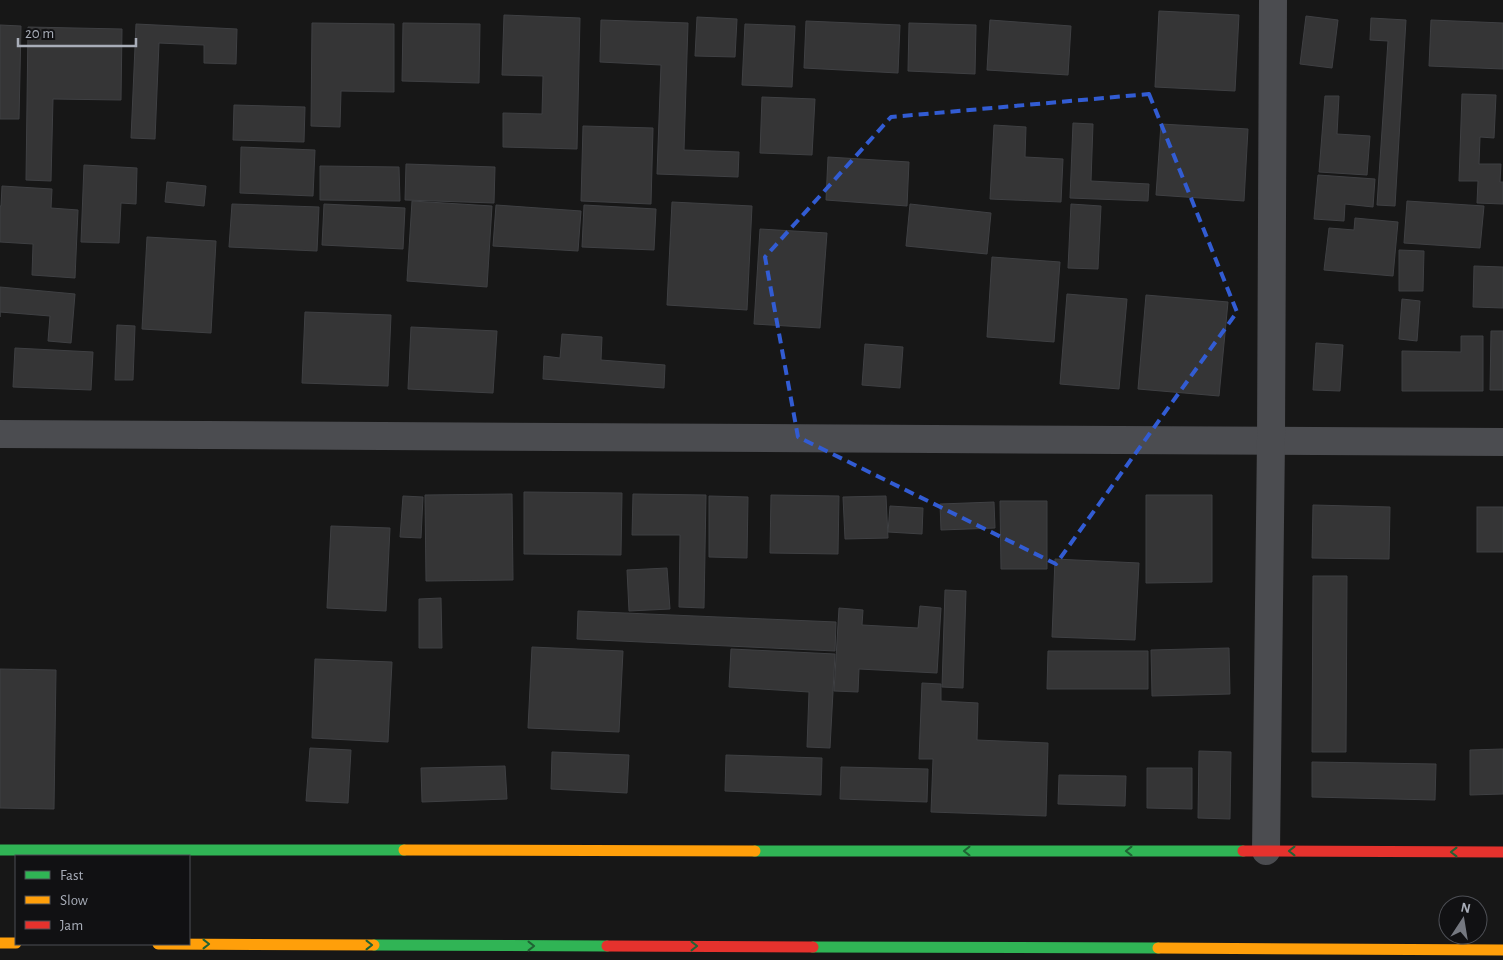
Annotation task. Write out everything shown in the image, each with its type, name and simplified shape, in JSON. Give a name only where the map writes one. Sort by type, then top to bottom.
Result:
[{"type":"main road","points":[[0,850],[1503,852]]},
{"type":"main road","points":[[0,943],[15,943]]},
{"type":"main road","points":[[190,944],[940,954],[1503,950]]},
{"type":"street","points":[[1266,851],[1271,440],[1273,0]]},
{"type":"street","points":[[0,434],[1503,442]]},
{"type":"highlighted area","points":[[1149,94],[1237,312],[1056,564],[798,437],[765,257],[891,117]]},
{"type":"building","points":[[1159,11],[1239,15],[1235,91],[1155,87]]},
{"type":"building","points":[[504,15],[580,18],[577,149],[503,147],[503,113],[542,114],[543,76],[502,75]]},
{"type":"building","points":[[1306,16],[1338,20],[1332,68],[1300,64]]},
{"type":"building","points":[[697,17],[737,19],[735,57],[695,56]]},
{"type":"building","points":[[1371,18],[1406,20],[1395,206],[1377,205],[1388,41],[1370,40]]},
{"type":"building","points":[[601,20],[688,23],[684,150],[739,152],[738,177],[657,174],[661,65],[600,62]]},
{"type":"building","points":[[990,20],[1071,26],[1068,75],[987,70]]},
{"type":"building","points":[[1431,20],[1503,23],[1503,69],[1429,66]]},
{"type":"building","points":[[806,21],[900,25],[898,73],[804,68]]},
{"type":"building","points":[[312,23],[394,24],[394,92],[341,91],[340,127],[311,126]]},
{"type":"building","points":[[403,23],[480,24],[479,83],[402,81]]},
{"type":"building","points":[[909,23],[976,25],[975,74],[908,71]]},
{"type":"building","points":[[136,24],[237,29],[236,64],[204,63],[204,45],[159,43],[155,139],[131,138]]},
{"type":"building","points":[[745,24],[795,26],[792,87],[742,85]]},
{"type":"building","points":[[0,25],[21,26],[19,119],[0,119]]},
{"type":"building","points":[[28,27],[122,29],[121,100],[53,99],[51,181],[26,180]]},
{"type":"building","points":[[1462,94],[1496,95],[1494,138],[1480,137],[1479,164],[1501,164],[1500,182],[1503,182],[1503,204],[1477,203],[1478,181],[1459,181]]},
{"type":"building","points":[[1325,96],[1339,96],[1337,134],[1370,136],[1367,175],[1319,172]]},
{"type":"building","points":[[762,97],[815,99],[812,155],[760,153]]},
{"type":"building","points":[[234,105],[305,107],[304,142],[233,140]]},
{"type":"building","points":[[1073,123],[1093,124],[1091,181],[1149,184],[1148,201],[1070,198]]},
{"type":"building","points":[[1161,124],[1248,129],[1244,201],[1156,195]]},
{"type":"building","points":[[994,125],[1026,127],[1025,157],[1063,159],[1061,202],[990,199]]},
{"type":"building","points":[[583,126],[653,128],[651,204],[581,201]]},
{"type":"building","points":[[241,147],[315,150],[313,196],[240,193]]},
{"type":"building","points":[[828,157],[909,162],[907,206],[826,200]]},
{"type":"building","points":[[406,164],[495,167],[494,203],[405,200]]},
{"type":"building","points":[[84,165],[137,168],[136,204],[121,203],[119,243],[81,242]]},
{"type":"building","points":[[320,166],[399,167],[400,201],[320,200]]},
{"type":"building","points":[[1318,175],[1375,179],[1373,207],[1345,204],[1344,221],[1314,219]]},
{"type":"building","points":[[167,182],[206,186],[204,206],[165,202]]},
{"type":"building","points":[[2,186],[52,189],[51,208],[78,210],[75,278],[32,275],[33,244],[0,242]]},
{"type":"building","points":[[412,201],[492,206],[487,287],[407,281]]},
{"type":"building","points":[[1407,201],[1484,206],[1480,248],[1404,243]]},
{"type":"building","points":[[672,202],[752,206],[747,310],[667,305]]},
{"type":"building","points":[[232,204],[319,207],[317,251],[229,247]]},
{"type":"building","points":[[324,204],[405,208],[403,249],[322,245]]},
{"type":"building","points":[[910,204],[991,213],[987,254],[906,246]]},
{"type":"building","points":[[1071,204],[1101,206],[1098,269],[1068,268]]},
{"type":"building","points":[[496,205],[581,211],[578,251],[493,246]]},
{"type":"building","points":[[584,205],[656,209],[654,250],[582,247]]},
{"type":"building","points":[[1355,218],[1398,222],[1393,276],[1324,270],[1329,228],[1354,230]]},
{"type":"building","points":[[760,229],[827,233],[820,328],[754,324]]},
{"type":"building","points":[[147,237],[216,241],[211,333],[142,329]]},
{"type":"building","points":[[1399,250],[1424,251],[1423,291],[1399,291]]},
{"type":"building","points":[[992,257],[1060,262],[1054,342],[987,337]]},
{"type":"building","points":[[1474,266],[1503,267],[1503,308],[1473,307]]},
{"type":"building","points":[[0,287],[75,294],[71,343],[48,341],[50,316],[0,312]]},
{"type":"building","points":[[1067,294],[1127,299],[1119,389],[1060,384]]},
{"type":"building","points":[[1146,295],[1228,302],[1219,396],[1138,389]]},
{"type":"building","points":[[1402,299],[1420,301],[1417,341],[1399,339]]},
{"type":"building","points":[[305,312],[391,315],[388,386],[302,383]]},
{"type":"building","points":[[117,325],[135,326],[133,380],[115,380]]},
{"type":"building","points":[[411,327],[497,331],[493,393],[408,389]]},
{"type":"building","points":[[1491,331],[1503,331],[1503,390],[1490,390]]},
{"type":"building","points":[[562,334],[602,337],[601,360],[665,365],[664,388],[543,379],[544,356],[560,358]]},
{"type":"building","points":[[1461,336],[1483,336],[1483,391],[1402,391],[1402,351],[1461,352]]},
{"type":"building","points":[[1316,343],[1343,345],[1340,391],[1313,390]]},
{"type":"building","points":[[865,344],[903,347],[900,388],[862,385]]},
{"type":"building","points":[[15,348],[93,352],[91,390],[13,387]]},
{"type":"building","points":[[524,492],[622,493],[621,555],[524,554]]},
{"type":"building","points":[[512,494],[513,580],[426,581],[425,495]]},
{"type":"building","points":[[633,494],[706,495],[704,608],[679,607],[680,535],[632,535]]},
{"type":"building","points":[[771,495],[839,496],[838,554],[770,553]]},
{"type":"building","points":[[1146,495],[1212,495],[1212,582],[1146,583]]},
{"type":"building","points":[[403,496],[423,497],[421,538],[400,537]]},
{"type":"building","points":[[709,496],[748,497],[747,558],[709,557]]},
{"type":"building","points":[[886,496],[888,538],[845,539],[843,497]]},
{"type":"building","points":[[1000,501],[1047,501],[1047,569],[1001,569]]},
{"type":"building","points":[[994,502],[995,528],[941,530],[940,504]]},
{"type":"building","points":[[1313,505],[1390,507],[1389,559],[1312,558]]},
{"type":"building","points":[[890,506],[923,508],[922,534],[888,532]]},
{"type":"building","points":[[1477,507],[1503,507],[1503,552],[1477,552]]},
{"type":"building","points":[[331,526],[390,528],[386,611],[327,608]]},
{"type":"building","points":[[1055,559],[1139,563],[1135,640],[1052,637]]},
{"type":"building","points":[[667,568],[670,609],[629,611],[627,570]]},
{"type":"building","points":[[1313,576],[1347,576],[1346,752],[1312,752]]},
{"type":"building","points":[[945,590],[966,591],[963,688],[942,687]]},
{"type":"building","points":[[441,598],[442,648],[419,648],[419,599]]},
{"type":"building","points":[[920,606],[941,608],[937,673],[859,669],[858,692],[834,691],[839,608],[863,610],[862,625],[918,628]]},
{"type":"building","points":[[578,611],[836,622],[835,651],[577,639]]},
{"type":"building","points":[[532,647],[623,651],[619,732],[528,728]]},
{"type":"building","points":[[1229,648],[1230,694],[1152,696],[1151,650]]},
{"type":"building","points":[[731,649],[835,654],[830,748],[807,747],[809,692],[729,687]]},
{"type":"building","points":[[1048,651],[1148,651],[1148,689],[1047,689]]},
{"type":"building","points":[[315,659],[392,662],[388,742],[312,738]]},
{"type":"building","points":[[0,669],[56,670],[54,809],[0,808]]},
{"type":"building","points":[[922,683],[941,684],[941,701],[978,703],[977,740],[1048,743],[1046,816],[931,812],[933,759],[919,759]]},
{"type":"building","points":[[310,748],[351,750],[348,803],[306,801]]},
{"type":"building","points":[[1503,749],[1503,794],[1470,795],[1470,750]]},
{"type":"building","points":[[1199,751],[1231,752],[1230,819],[1198,818]]},
{"type":"building","points":[[552,752],[629,755],[627,793],[551,789]]},
{"type":"building","points":[[726,755],[822,758],[821,795],[725,791]]},
{"type":"building","points":[[1312,762],[1436,764],[1435,800],[1312,797]]},
{"type":"building","points":[[505,766],[507,799],[422,802],[421,768]]},
{"type":"building","points":[[841,767],[928,769],[927,802],[840,799]]},
{"type":"building","points":[[1147,768],[1192,768],[1192,809],[1147,808]]},
{"type":"building","points":[[1059,775],[1126,776],[1125,806],[1058,804]]},
{"type":"traffic: fast","points":[[0,850],[404,850]]},
{"type":"traffic: fast","points":[[755,851],[1243,851]]},
{"type":"traffic: fast","points":[[374,945],[607,946]]},
{"type":"traffic: fast","points":[[813,947],[1158,948]]},
{"type":"traffic: slow","points":[[404,850],[755,851]]},
{"type":"traffic: slow","points":[[0,943],[15,943]]},
{"type":"traffic: slow","points":[[190,944],[374,945]]},
{"type":"traffic: slow","points":[[1158,948],[1503,950]]},
{"type":"traffic: jam","points":[[1243,851],[1503,852]]},
{"type":"traffic: jam","points":[[607,946],[813,947]]}]
